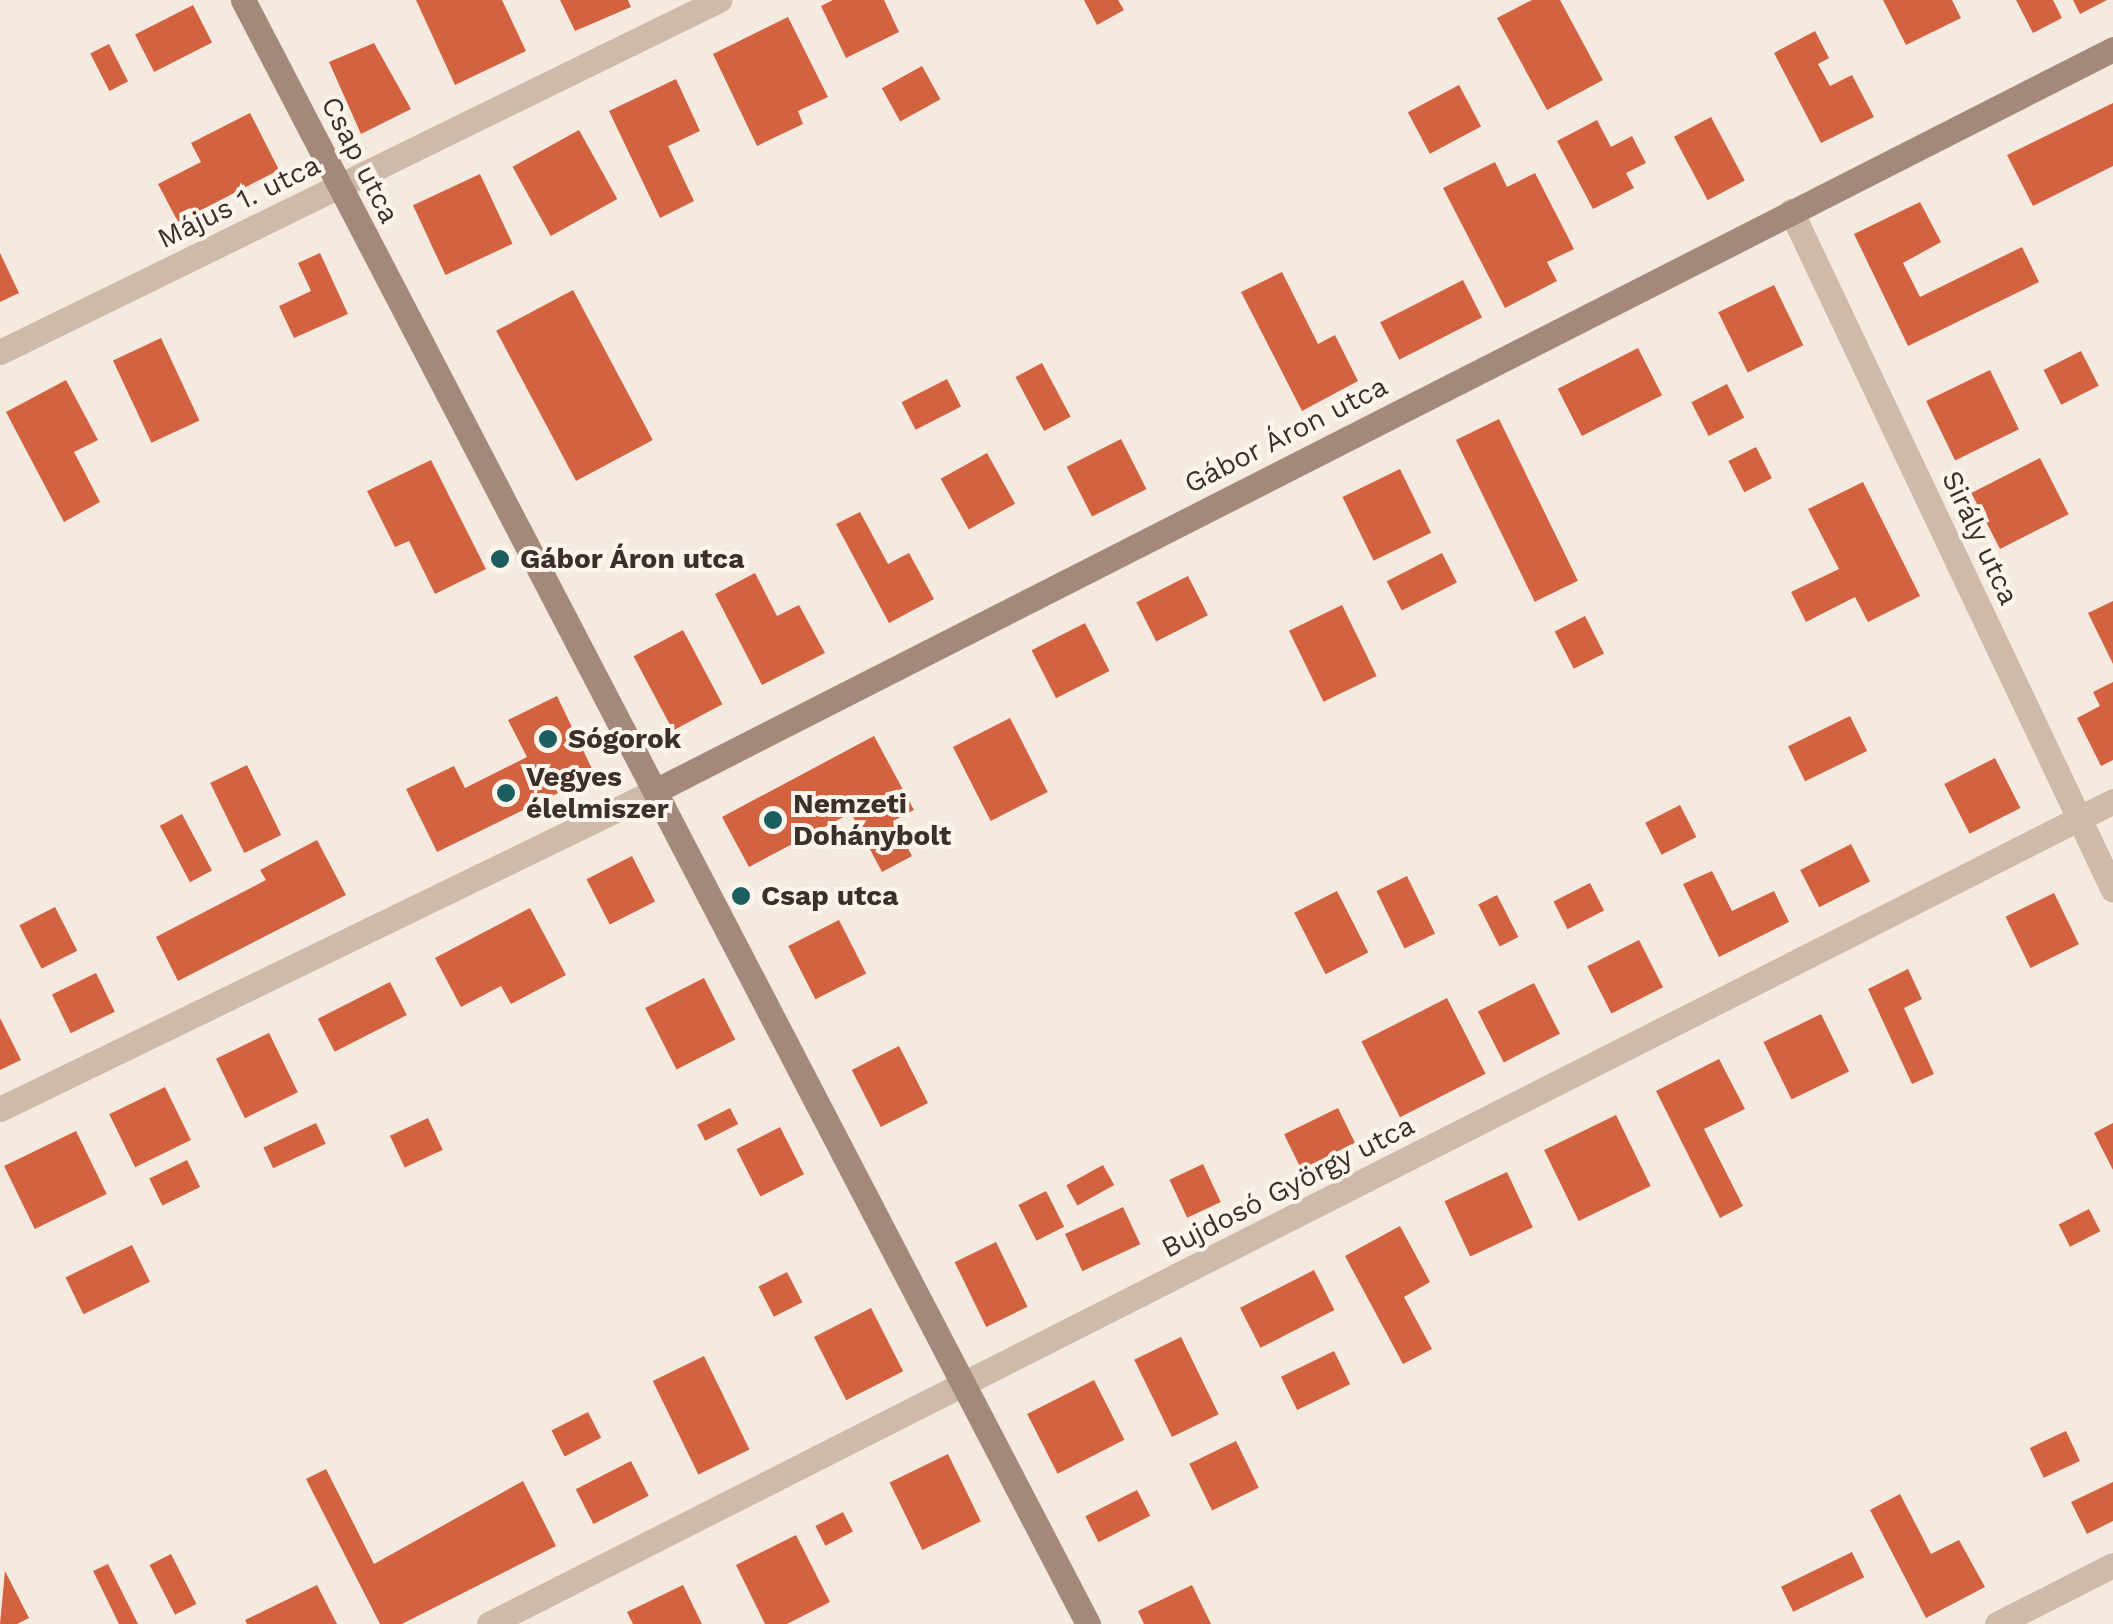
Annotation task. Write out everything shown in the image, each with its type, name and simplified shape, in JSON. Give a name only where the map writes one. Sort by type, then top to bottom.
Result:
[{"type":"street","name":"Csap utca","points":[[243,0],[1088,1624]]},
{"type":"street","name":"Május 1. utca","points":[[0,352],[719,0]]},
{"type":"street","name":"Gábor Áron utca","points":[[0,1109],[655,791],[2113,48]]},
{"type":"street","name":"Sirály utca","points":[[1791,211],[2113,890]]},
{"type":"street","name":"Bujdosó György utca","points":[[489,1624],[2113,801]]},
{"type":"street","points":[[1997,1624],[2113,1565]]},
{"type":"building","points":[[416,0],[502,0],[526,51],[455,85]]},
{"type":"building","points":[[560,0],[628,0],[631,7],[575,31]]},
{"type":"building","points":[[833,0],[884,0],[899,32],[846,58],[821,6]]},
{"type":"building","points":[[1084,0],[1118,0],[1124,10],[1097,25]]},
{"type":"building","points":[[1532,0],[1560,0],[1603,80],[1547,110],[1497,18]]},
{"type":"building","points":[[1883,0],[1952,0],[1961,18],[1906,45]]},
{"type":"building","points":[[2016,0],[2053,0],[2062,18],[2033,33]]},
{"type":"building","points":[[2073,0],[2107,0],[2080,14]]},
{"type":"building","points":[[193,5],[212,42],[154,72],[135,35]]},
{"type":"building","points":[[788,17],[828,97],[798,111],[803,124],[757,146],[713,54]]},
{"type":"building","points":[[1815,31],[1829,58],[1818,64],[1830,86],[1852,75],[1874,117],[1821,143],[1774,53]]},
{"type":"building","points":[[374,43],[411,109],[361,134],[329,62]]},
{"type":"building","points":[[109,44],[128,81],[109,91],[90,54]]},
{"type":"building","points":[[922,66],[940,99],[900,122],[882,88]]},
{"type":"building","points":[[676,79],[700,131],[668,146],[694,201],[660,218],[609,111]]},
{"type":"building","points":[[1459,85],[1481,126],[1430,154],[1408,112]]},
{"type":"building","points":[[2113,103],[2113,166],[2033,206],[2007,155]]},
{"type":"building","points":[[250,113],[279,170],[178,222],[158,184],[201,162],[191,143]]},
{"type":"building","points":[[1711,117],[1745,181],[1708,200],[1674,137]]},
{"type":"building","points":[[1597,120],[1611,147],[1632,136],[1646,163],[1626,173],[1634,188],[1593,209],[1557,141]]},
{"type":"building","points":[[579,130],[617,199],[551,236],[513,167]]},
{"type":"building","points":[[1495,162],[1507,187],[1535,173],[1574,249],[1547,262],[1557,281],[1505,308],[1443,188]]},
{"type":"building","points":[[480,174],[513,244],[445,275],[413,205]]},
{"type":"building","points":[[1920,202],[1941,242],[1903,263],[1920,297],[2022,247],[2039,282],[1908,346],[1854,234]]},
{"type":"building","points":[[0,253],[19,293],[0,302]]},
{"type":"building","points":[[320,253],[348,314],[294,338],[279,306],[311,291],[298,263]]},
{"type":"building","points":[[1282,272],[1318,344],[1335,335],[1358,381],[1302,411],[1241,292]]},
{"type":"building","points":[[1463,280],[1482,317],[1399,360],[1380,322]]},
{"type":"building","points":[[1774,285],[1803,345],[1748,372],[1718,312]]},
{"type":"building","points":[[573,290],[653,440],[576,481],[496,331]]},
{"type":"building","points":[[161,338],[199,420],[151,443],[113,360]]},
{"type":"building","points":[[1638,348],[1662,395],[1582,436],[1558,389]]},
{"type":"building","points":[[2081,351],[2099,386],[2061,405],[2044,370]]},
{"type":"building","points":[[1042,363],[1071,417],[1044,431],[1016,377]]},
{"type":"building","points":[[1990,370],[2019,429],[1955,460],[1926,401]]},
{"type":"building","points":[[947,379],[961,407],[916,430],[902,402]]},
{"type":"building","points":[[66,380],[98,440],[74,452],[100,502],[64,522],[6,412]]},
{"type":"building","points":[[1727,384],[1744,418],[1709,436],[1691,402]]},
{"type":"building","points":[[1499,419],[1578,581],[1535,602],[1456,440]]},
{"type":"building","points":[[1121,439],[1146,489],[1092,517],[1067,467]]},
{"type":"building","points":[[1756,447],[1772,478],[1744,492],[1728,461]]},
{"type":"building","points":[[987,453],[1015,504],[969,529],[941,479]]},
{"type":"building","points":[[2040,458],[2069,514],[2000,549],[1971,493]]},
{"type":"building","points":[[431,460],[486,569],[435,594],[409,541],[395,547],[367,491]]},
{"type":"building","points":[[1400,469],[1431,533],[1374,561],[1342,497]]},
{"type":"building","points":[[1863,482],[1920,596],[1868,622],[1855,597],[1806,622],[1791,592],[1839,569],[1808,509]]},
{"type":"building","points":[[860,512],[888,564],[909,553],[934,599],[889,623],[836,524]]},
{"type":"building","points":[[1442,553],[1457,582],[1402,611],[1387,581]]},
{"type":"building","points":[[755,573],[777,616],[799,605],[825,653],[762,685],[715,594]]},
{"type":"building","points":[[1188,576],[1208,615],[1156,642],[1136,602]]},
{"type":"building","points":[[2113,601],[2113,664],[2088,613]]},
{"type":"building","points":[[1342,605],[1377,676],[1324,702],[1289,631]]},
{"type":"building","points":[[1585,616],[1604,653],[1574,669],[1555,631]]},
{"type":"building","points":[[1085,623],[1110,671],[1056,698],[1032,650]]},
{"type":"building","points":[[683,630],[722,704],[673,730],[634,656]]},
{"type":"building","points":[[2113,682],[2113,760],[2101,766],[2077,718],[2100,706],[2093,692]]},
{"type":"building","points":[[557,696],[595,775],[437,852],[406,789],[454,766],[465,788],[527,757],[508,720]]},
{"type":"building","points":[[1850,716],[1867,751],[1805,781],[1788,746]]},
{"type":"building","points":[[1010,718],[1048,792],[991,821],[953,747]]},
{"type":"building","points":[[874,736],[914,810],[893,821],[912,856],[882,872],[851,813],[749,867],[722,817]]},
{"type":"building","points":[[1995,758],[2020,808],[1970,834],[1944,784]]},
{"type":"building","points":[[247,765],[281,835],[244,853],[210,783]]},
{"type":"building","points":[[1680,805],[1696,837],[1662,855],[1645,823]]},
{"type":"building","points":[[182,814],[212,871],[190,882],[160,826]]},
{"type":"building","points":[[317,840],[346,895],[178,981],[156,937],[266,880],[260,870]]},
{"type":"building","points":[[1851,844],[1870,881],[1819,907],[1800,870]]},
{"type":"building","points":[[632,856],[655,901],[610,925],[587,879]]},
{"type":"building","points":[[1712,871],[1732,911],[1774,891],[1789,922],[1719,957],[1683,884]]},
{"type":"building","points":[[1407,876],[1435,934],[1404,948],[1376,891]]},
{"type":"building","points":[[1590,883],[1604,911],[1568,929],[1553,902]]},
{"type":"building","points":[[1337,891],[1368,952],[1326,974],[1294,913]]},
{"type":"building","points":[[2054,893],[2079,944],[2030,968],[2005,917]]},
{"type":"building","points":[[1497,895],[1518,937],[1500,946],[1478,905]]},
{"type":"building","points":[[55,907],[77,951],[42,969],[19,925]]},
{"type":"building","points":[[530,908],[566,975],[511,1004],[501,986],[461,1007],[435,958]]},
{"type":"building","points":[[839,920],[866,973],[815,999],[788,946]]},
{"type":"building","points":[[1639,940],[1663,987],[1611,1014],[1587,966]]},
{"type":"building","points":[[1908,969],[1922,999],[1904,1008],[1934,1074],[1912,1084],[1868,989]]},
{"type":"building","points":[[96,973],[115,1012],[71,1033],[52,994]]},
{"type":"building","points":[[704,978],[735,1039],[677,1069],[645,1008]]},
{"type":"building","points":[[390,982],[407,1015],[335,1052],[318,1019]]},
{"type":"building","points":[[1534,983],[1560,1034],[1504,1062],[1478,1012]]},
{"type":"building","points":[[1447,998],[1486,1074],[1400,1117],[1361,1042]]},
{"type":"building","points":[[1821,1014],[1849,1072],[1792,1100],[1763,1042]]},
{"type":"building","points":[[0,1018],[21,1060],[0,1070]]},
{"type":"building","points":[[269,1033],[298,1092],[245,1118],[216,1059]]},
{"type":"building","points":[[899,1046],[928,1103],[881,1127],[852,1070]]},
{"type":"building","points":[[1719,1059],[1745,1109],[1704,1129],[1743,1206],[1720,1218],[1656,1091]]},
{"type":"building","points":[[165,1087],[191,1140],[135,1167],[109,1114]]},
{"type":"building","points":[[730,1108],[738,1124],[705,1141],[697,1125]]},
{"type":"building","points":[[1338,1108],[1355,1143],[1301,1169],[1284,1134]]},
{"type":"building","points":[[1616,1115],[1651,1186],[1579,1221],[1544,1150]]},
{"type":"building","points":[[428,1118],[443,1150],[405,1167],[390,1136]]},
{"type":"building","points":[[316,1123],[326,1144],[273,1168],[263,1148]]},
{"type":"building","points":[[2113,1123],[2113,1170],[2094,1133]]},
{"type":"building","points":[[780,1127],[804,1174],[760,1196],[736,1149]]},
{"type":"building","points":[[76,1131],[107,1194],[35,1229],[4,1166]]},
{"type":"building","points":[[187,1160],[200,1187],[162,1205],[149,1178]]},
{"type":"building","points":[[1203,1164],[1221,1202],[1187,1218],[1169,1180]]},
{"type":"building","points":[[1103,1165],[1114,1185],[1077,1205],[1066,1185]]},
{"type":"building","points":[[1507,1172],[1533,1227],[1470,1256],[1444,1201]]},
{"type":"building","points":[[1046,1191],[1064,1227],[1037,1241],[1018,1205]]},
{"type":"building","points":[[1123,1207],[1140,1244],[1082,1271],[1065,1234]]},
{"type":"building","points":[[2089,1209],[2100,1231],[2070,1247],[2059,1224]]},
{"type":"building","points":[[1400,1226],[1430,1282],[1404,1297],[1432,1349],[1403,1364],[1345,1256]]},
{"type":"building","points":[[996,1242],[1028,1307],[986,1327],[955,1262]]},
{"type":"building","points":[[132,1245],[150,1282],[83,1314],[65,1277]]},
{"type":"building","points":[[1314,1270],[1334,1310],[1260,1348],[1240,1308]]},
{"type":"building","points":[[787,1272],[802,1302],[774,1317],[758,1287]]},
{"type":"building","points":[[871,1308],[903,1371],[846,1400],[814,1337]]},
{"type":"building","points":[[1181,1337],[1219,1414],[1172,1437],[1134,1360]]},
{"type":"building","points":[[1334,1351],[1350,1384],[1297,1410],[1281,1377]]},
{"type":"building","points":[[704,1356],[750,1449],[698,1474],[653,1381]]},
{"type":"building","points":[[1094,1380],[1124,1440],[1058,1474],[1027,1414]]},
{"type":"building","points":[[588,1412],[601,1438],[565,1456],[551,1431]]},
{"type":"building","points":[[2066,1431],[2080,1461],[2044,1478],[2030,1448]]},
{"type":"building","points":[[1236,1441],[1259,1488],[1212,1511],[1189,1464]]},
{"type":"building","points":[[948,1454],[981,1521],[922,1550],[890,1482]]},
{"type":"building","points":[[631,1461],[649,1496],[593,1524],[576,1489]]},
{"type":"building","points":[[326,1469],[374,1564],[523,1481],[556,1546],[402,1624],[380,1624],[306,1479]]},
{"type":"building","points":[[2113,1482],[2113,1521],[2087,1534],[2071,1502]]},
{"type":"building","points":[[1137,1490],[1150,1516],[1098,1542],[1085,1516]]},
{"type":"building","points":[[1900,1494],[1931,1554],[1959,1540],[1985,1587],[1926,1618],[1870,1510]]},
{"type":"building","points":[[843,1512],[853,1532],[825,1546],[815,1526]]},
{"type":"building","points":[[796,1535],[830,1602],[787,1624],[765,1624],[736,1565]]},
{"type":"building","points":[[1852,1552],[1864,1577],[1793,1612],[1781,1587]]},
{"type":"building","points":[[171,1554],[196,1604],[175,1615],[150,1565]]},
{"type":"building","points":[[108,1564],[138,1624],[119,1624],[93,1571]]},
{"type":"building","points":[[5,1571],[29,1618],[17,1624],[0,1624]]},
{"type":"building","points":[[317,1585],[337,1624],[247,1624],[245,1620]]},
{"type":"building","points":[[683,1585],[702,1624],[633,1624],[627,1612]]},
{"type":"building","points":[[1192,1585],[1211,1624],[1144,1624],[1138,1611]]},
{"type":"place","name":"Gábor Áron utca","points":[[500,559]]},
{"type":"place","name":"Sógorok","points":[[548,739]]},
{"type":"place","name":"Vegyes élelmiszer","points":[[506,793]]},
{"type":"place","name":"Nemzeti Dohánybolt","points":[[773,820]]},
{"type":"place","name":"Csap utca","points":[[741,896]]}]
